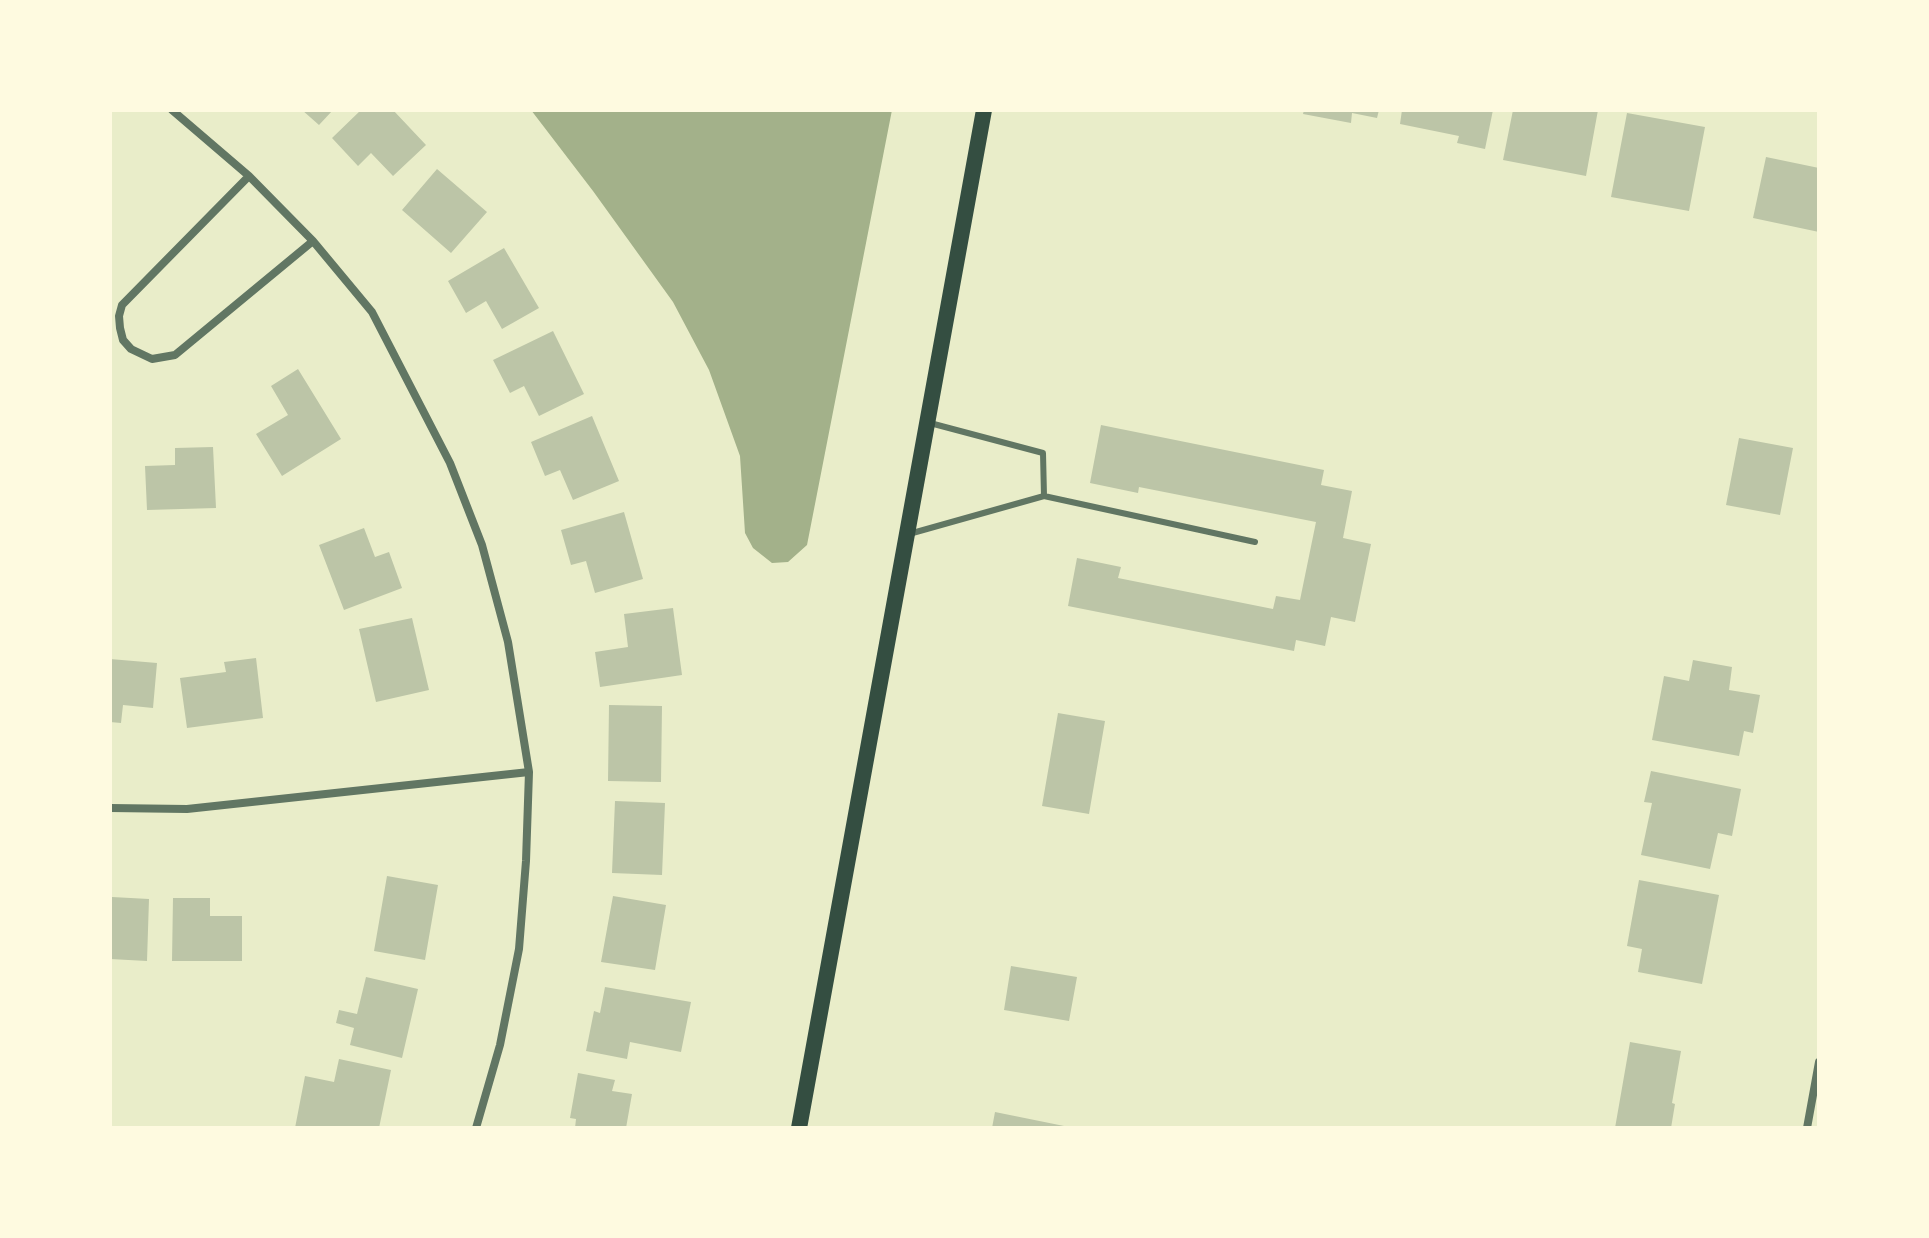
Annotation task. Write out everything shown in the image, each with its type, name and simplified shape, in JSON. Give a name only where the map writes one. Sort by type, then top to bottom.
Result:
[{"type":"main road","points":[[799,1128],[984,110]]},
{"type":"street","points":[[172,110],[249,176],[313,241],[372,312],[450,463],[482,545],[499,602],[529,772],[519,949],[500,1045],[476,1128]]},
{"type":"street","points":[[249,176],[122,305],[120,328],[123,340],[131,349],[152,359],[175,355],[313,241]]},
{"type":"street","points":[[110,808],[187,809],[529,772]]},
{"type":"street","points":[[1807,1128],[1819,1062]]},
{"type":"lane","points":[[928,422],[1043,453],[1044,496]]},
{"type":"lane","points":[[907,535],[1044,496],[1255,542]]},
{"type":"shaded area","points":[[531,110],[892,110],[807,545],[788,562],[772,563],[753,548],[745,533],[740,456],[709,370],[673,302]]},
{"type":"building","points":[[302,110],[333,110],[319,125]]},
{"type":"building","points":[[361,110],[393,110],[426,145],[393,176],[371,153],[358,166],[332,138]]},
{"type":"building","points":[[1304,110],[1379,110],[1377,118],[1352,113],[1351,123],[1303,114]]},
{"type":"building","points":[[1402,110],[1493,110],[1485,149],[1457,143],[1459,136],[1400,124]]},
{"type":"building","points":[[1513,110],[1598,110],[1586,176],[1503,160]]},
{"type":"building","points":[[1627,113],[1705,127],[1689,211],[1611,197]]},
{"type":"building","points":[[1766,157],[1819,168],[1819,232],[1753,218]]},
{"type":"building","points":[[437,169],[487,212],[451,253],[402,210]]},
{"type":"building","points":[[504,248],[539,308],[502,329],[486,301],[466,313],[448,281]]},
{"type":"building","points":[[553,331],[584,394],[539,416],[524,386],[510,393],[493,360]]},
{"type":"building","points":[[298,369],[341,439],[282,476],[256,434],[288,415],[271,386]]},
{"type":"building","points":[[592,416],[619,481],[573,500],[560,470],[545,476],[531,442]]},
{"type":"building","points":[[1101,425],[1324,470],[1321,485],[1352,491],[1343,538],[1371,544],[1355,622],[1331,617],[1325,646],[1296,640],[1294,651],[1068,606],[1077,558],[1121,567],[1118,578],[1273,609],[1276,596],[1300,600],[1316,522],[1139,487],[1138,493],[1090,483]]},
{"type":"building","points":[[1739,438],[1793,448],[1780,515],[1726,505]]},
{"type":"building","points":[[213,447],[216,508],[147,510],[145,466],[175,465],[175,448]]},
{"type":"building","points":[[624,512],[643,579],[595,593],[586,561],[571,565],[561,530]]},
{"type":"building","points":[[364,528],[375,557],[389,552],[402,588],[344,610],[319,545]]},
{"type":"building","points":[[673,608],[682,675],[600,687],[595,652],[628,647],[624,614]]},
{"type":"building","points":[[412,618],[429,690],[376,702],[359,629]]},
{"type":"building","points":[[256,658],[263,718],[187,728],[180,678],[226,672],[224,662]]},
{"type":"building","points":[[110,659],[157,663],[153,708],[123,705],[121,723],[110,722]]},
{"type":"building","points":[[1693,660],[1732,667],[1729,690],[1760,695],[1753,733],[1744,731],[1739,756],[1652,740],[1664,676],[1689,681]]},
{"type":"building","points":[[609,705],[662,706],[661,782],[608,781]]},
{"type":"building","points":[[1058,713],[1105,721],[1089,814],[1042,806]]},
{"type":"building","points":[[1651,771],[1741,789],[1732,836],[1718,833],[1710,869],[1641,855],[1652,803],[1644,802]]},
{"type":"building","points":[[615,801],[665,803],[662,875],[612,873]]},
{"type":"building","points":[[387,876],[438,885],[425,960],[374,951]]},
{"type":"building","points":[[1639,880],[1719,895],[1702,984],[1638,972],[1642,949],[1627,946]]},
{"type":"building","points":[[613,896],[666,905],[655,970],[601,962]]},
{"type":"building","points":[[112,897],[149,899],[147,961],[110,959]]},
{"type":"building","points":[[173,898],[210,898],[210,916],[242,916],[242,961],[172,961]]},
{"type":"building","points":[[1011,966],[1077,977],[1069,1021],[1004,1010]]},
{"type":"building","points":[[366,977],[418,989],[402,1058],[350,1045],[354,1028],[336,1023],[339,1010],[357,1014]]},
{"type":"building","points":[[605,987],[691,1002],[681,1052],[630,1042],[627,1059],[586,1051],[594,1011],[600,1013]]},
{"type":"building","points":[[1630,1042],[1681,1051],[1671,1128],[1615,1128]]},
{"type":"building","points":[[339,1059],[391,1070],[379,1128],[295,1128],[305,1076],[334,1082]]},
{"type":"building","points":[[578,1073],[615,1080],[612,1091],[632,1094],[626,1128],[575,1128],[576,1119],[570,1118]]},
{"type":"building","points":[[995,1112],[1069,1127],[1069,1128],[992,1128]]}]
